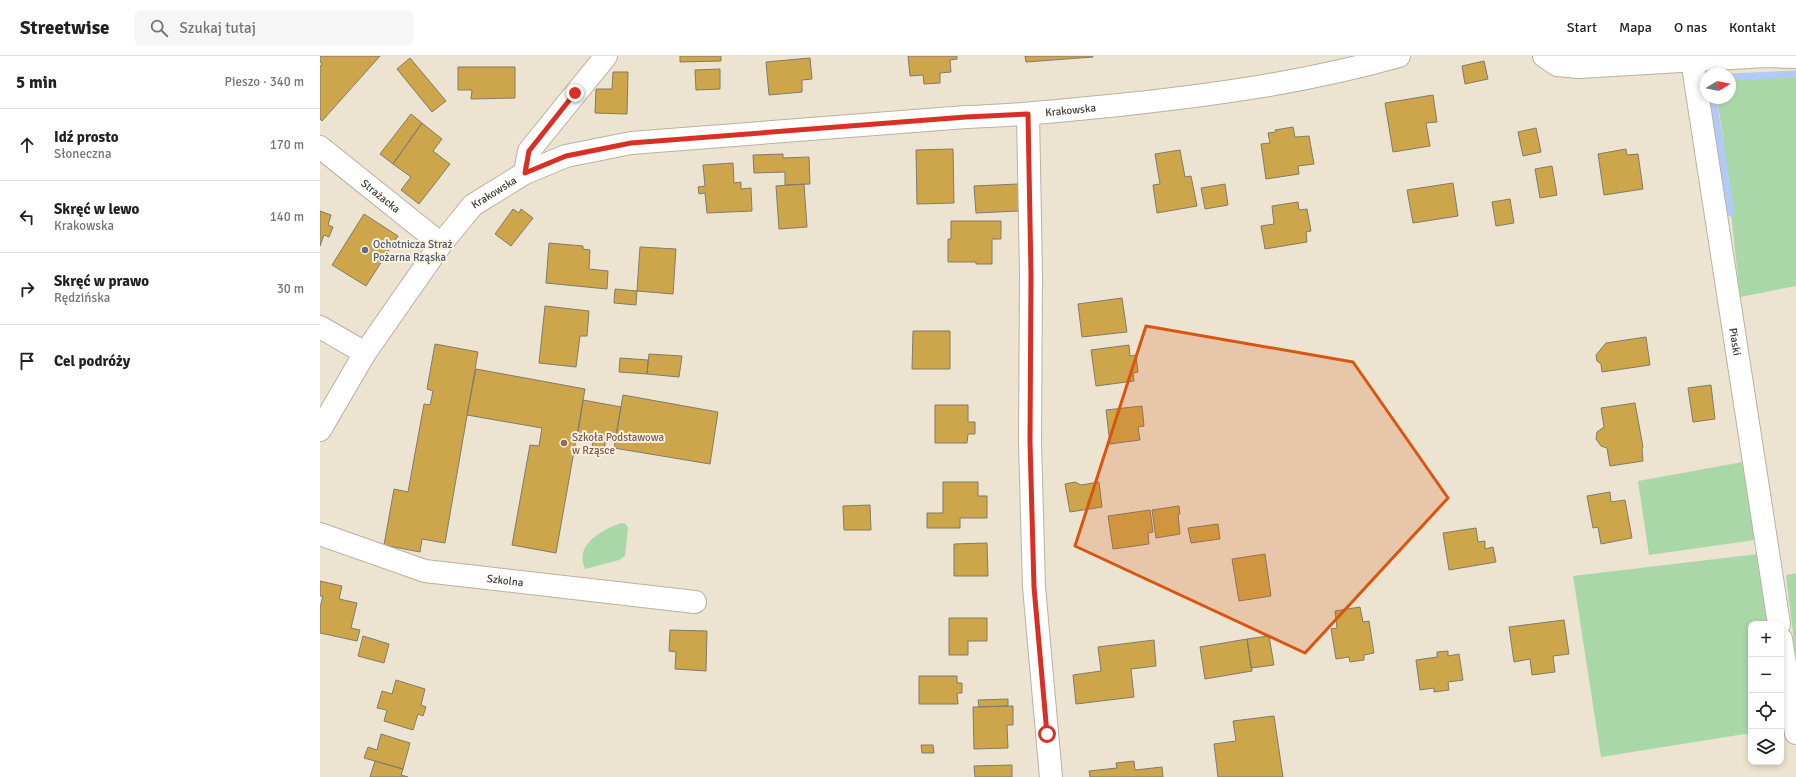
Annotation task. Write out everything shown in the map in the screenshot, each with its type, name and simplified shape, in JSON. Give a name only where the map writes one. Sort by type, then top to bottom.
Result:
[{"type":"street","points":[[525,173],[529,151],[606,56]]},
{"type":"street","name":"Krakowska","points":[[320,430],[365,353],[441,244],[473,205],[525,173],[566,156],[631,143],[966,117],[1028,114],[1193,97],[1354,69],[1399,56]]},
{"type":"street","points":[[1544,56],[1557,65],[1579,67],[1765,56],[1796,57]]},
{"type":"street","name":"Piaski","points":[[1692,60],[1779,621]]},
{"type":"street","points":[[1028,114],[1031,274],[1030,442],[1034,587],[1050,777]]},
{"type":"street","name":"Strażacka","points":[[320,147],[441,244]]},
{"type":"street","points":[[320,327],[365,353]]},
{"type":"street","name":"Szkolna","points":[[320,534],[425,571],[696,602]]},
{"type":"street","points":[[1784,657],[1796,733]]},
{"type":"highlighted area","points":[[1146,326],[1353,362],[1448,498],[1305,653],[1075,546]]},
{"type":"green space","points":[[1782,71],[1796,73],[1796,286],[1740,297],[1723,137],[1718,104],[1736,104],[1736,80]]},
{"type":"green space","points":[[1743,462],[1755,540],[1649,555],[1638,481]]},
{"type":"green space","points":[[621,523],[626,524],[628,528],[625,556],[619,560],[585,569],[583,552],[587,545],[598,534]]},
{"type":"green space","points":[[1758,554],[1768,621],[1748,621],[1748,733],[1601,757],[1573,576]]},
{"type":"green space","points":[[1796,573],[1796,658],[1786,575]]},
{"type":"building","points":[[320,56],[380,56],[322,121],[320,119],[320,66],[322,64],[320,62]]},
{"type":"building","points":[[680,56],[721,56],[721,61],[680,62]]},
{"type":"building","points":[[908,56],[957,56],[957,59],[950,60],[951,72],[940,73],[940,83],[924,84],[923,75],[910,76]]},
{"type":"building","points":[[1025,56],[1093,56],[1093,57],[1026,62]]},
{"type":"building","points":[[410,58],[446,101],[432,112],[397,69]]},
{"type":"building","points":[[810,58],[812,79],[802,80],[802,92],[769,95],[766,62]]},
{"type":"building","points":[[1484,61],[1488,79],[1465,84],[1462,66]]},
{"type":"building","points":[[458,67],[515,67],[515,98],[471,99],[472,90],[458,90]]},
{"type":"building","points":[[720,69],[720,89],[696,90],[695,70]]},
{"type":"building","points":[[613,72],[628,72],[627,114],[595,113],[596,89],[612,89]]},
{"type":"building","points":[[1433,95],[1437,122],[1426,123],[1430,146],[1393,152],[1385,103]]},
{"type":"building","points":[[411,114],[422,123],[393,164],[380,154]]},
{"type":"building","points":[[422,123],[442,139],[433,151],[450,164],[419,204],[401,190],[411,177],[393,164]]},
{"type":"building","points":[[1293,127],[1295,137],[1309,136],[1314,164],[1298,166],[1299,174],[1266,179],[1261,144],[1270,143],[1268,133],[1276,132],[1275,130]]},
{"type":"building","points":[[1536,128],[1541,152],[1523,156],[1518,132]]},
{"type":"building","points":[[953,149],[954,203],[917,204],[916,150]]},
{"type":"building","points":[[1626,149],[1627,155],[1638,154],[1643,189],[1604,195],[1598,154]]},
{"type":"building","points":[[1180,150],[1185,177],[1191,176],[1197,206],[1157,213],[1153,185],[1160,184],[1155,154]]},
{"type":"building","points":[[783,154],[783,158],[809,157],[810,184],[785,185],[785,172],[754,173],[753,155]]},
{"type":"building","points":[[733,163],[734,183],[741,182],[741,189],[751,188],[752,211],[707,213],[705,193],[699,194],[698,187],[705,186],[703,165]]},
{"type":"building","points":[[1552,166],[1557,195],[1540,198],[1535,169]]},
{"type":"building","points":[[1453,183],[1458,216],[1413,223],[1407,190]]},
{"type":"building","points":[[804,184],[807,227],[779,229],[776,186]]},
{"type":"building","points":[[1018,184],[1019,211],[976,213],[974,186]]},
{"type":"building","points":[[1225,184],[1228,205],[1205,209],[1201,188]]},
{"type":"building","points":[[1510,199],[1514,223],[1496,226],[1492,202]]},
{"type":"building","points":[[1298,202],[1299,210],[1307,209],[1311,231],[1306,232],[1307,242],[1265,249],[1261,226],[1274,224],[1272,206]]},
{"type":"building","points":[[513,209],[519,213],[521,209],[533,218],[511,246],[495,234]]},
{"type":"building","points":[[320,211],[331,215],[328,225],[333,227],[329,237],[324,235],[320,246]]},
{"type":"building","name":"Ochotnicza Straż Pożarna Rząska","points":[[364,214],[398,236],[366,286],[332,265]]},
{"type":"building","points":[[951,221],[1001,221],[1001,239],[992,239],[992,264],[976,264],[976,262],[948,262],[948,239],[951,239]]},
{"type":"building","points":[[549,243],[583,246],[583,249],[590,250],[589,269],[608,271],[607,289],[546,283]]},
{"type":"building","points":[[640,247],[676,249],[673,294],[637,291]]},
{"type":"building","points":[[615,289],[637,291],[636,305],[614,303]]},
{"type":"building","points":[[1122,298],[1127,332],[1082,337],[1078,304]]},
{"type":"building","points":[[545,306],[589,311],[587,336],[580,336],[576,367],[539,363]]},
{"type":"building","points":[[913,331],[950,331],[950,369],[912,369]]},
{"type":"building","points":[[1646,337],[1650,365],[1602,372],[1601,364],[1597,361],[1596,355],[1606,343]]},
{"type":"building","points":[[435,344],[478,352],[445,543],[422,539],[420,552],[384,545],[394,489],[408,492],[424,404],[430,405],[433,391],[427,389]]},
{"type":"building","points":[[1129,345],[1130,356],[1136,355],[1138,372],[1133,373],[1134,381],[1096,386],[1091,350]]},
{"type":"building","points":[[649,354],[682,356],[679,377],[647,374]]},
{"type":"building","points":[[620,358],[648,360],[647,374],[619,372]]},
{"type":"building","points":[[476,369],[585,389],[556,553],[512,545],[530,445],[539,446],[542,428],[467,415]]},
{"type":"building","points":[[1711,385],[1715,419],[1693,422],[1688,388]]},
{"type":"building","points":[[623,395],[718,412],[710,464],[614,448]]},
{"type":"building","points":[[583,400],[621,407],[615,441],[606,439],[604,450],[592,447],[594,437],[578,434]]},
{"type":"building","points":[[1635,403],[1643,447],[1643,461],[1610,466],[1607,448],[1601,446],[1596,439],[1597,432],[1604,427],[1601,408]]},
{"type":"building","points":[[935,405],[968,405],[968,422],[975,422],[975,434],[968,434],[967,443],[935,443]]},
{"type":"building","points":[[1142,406],[1144,426],[1138,427],[1140,440],[1110,444],[1106,410]]},
{"type":"building","points":[[943,482],[978,482],[978,496],[987,496],[987,518],[960,518],[960,528],[927,528],[927,513],[943,513]]},
{"type":"building","points":[[1075,482],[1081,485],[1099,482],[1102,507],[1070,512],[1065,484]]},
{"type":"building","points":[[1610,492],[1611,502],[1625,500],[1632,538],[1601,544],[1598,527],[1593,528],[1587,496]]},
{"type":"building","points":[[870,505],[871,530],[844,530],[843,506]]},
{"type":"building","points":[[1179,506],[1180,514],[1178,514],[1180,534],[1156,538],[1152,510]]},
{"type":"building","points":[[1150,510],[1153,532],[1148,533],[1149,544],[1113,549],[1108,516]]},
{"type":"building","points":[[1218,524],[1220,539],[1191,543],[1188,528]]},
{"type":"building","points":[[1476,528],[1478,542],[1485,541],[1485,549],[1493,547],[1496,562],[1449,570],[1443,533]]},
{"type":"building","points":[[987,543],[988,576],[954,576],[954,544]]},
{"type":"building","points":[[1265,554],[1271,596],[1239,601],[1232,559]]},
{"type":"building","points":[[320,581],[342,586],[339,599],[357,603],[351,628],[360,630],[357,641],[320,633],[320,608],[323,596],[320,596]]},
{"type":"building","points":[[1360,607],[1363,622],[1369,621],[1374,653],[1364,655],[1364,660],[1350,662],[1349,657],[1336,659],[1331,629],[1337,628],[1335,611]]},
{"type":"building","points":[[949,618],[987,618],[987,641],[968,641],[968,655],[949,655]]},
{"type":"building","points":[[1564,620],[1569,654],[1553,656],[1555,672],[1532,675],[1530,659],[1514,662],[1509,627]]},
{"type":"building","points":[[670,630],[707,631],[706,671],[675,669],[676,652],[669,651]]},
{"type":"building","points":[[363,636],[389,644],[384,663],[358,656]]},
{"type":"building","points":[[1269,636],[1274,665],[1251,668],[1247,639]]},
{"type":"building","points":[[1247,639],[1252,671],[1205,679],[1200,647]]},
{"type":"building","points":[[1154,640],[1156,666],[1131,669],[1134,697],[1076,704],[1073,675],[1101,671],[1098,647]]},
{"type":"building","points":[[1448,651],[1448,656],[1459,654],[1463,680],[1448,682],[1449,690],[1434,692],[1434,688],[1420,690],[1416,660],[1437,657],[1437,652]]},
{"type":"building","points":[[919,676],[957,676],[957,683],[962,683],[962,693],[957,693],[958,704],[919,704]]},
{"type":"building","points":[[396,680],[425,689],[421,705],[426,707],[423,716],[418,714],[413,730],[384,721],[387,710],[377,708],[382,691],[392,694]]},
{"type":"building","points":[[1008,699],[1008,706],[979,707],[978,700]]},
{"type":"building","points":[[1013,706],[1013,725],[1007,725],[1008,748],[974,749],[973,707]]},
{"type":"building","points":[[1274,716],[1283,777],[1218,777],[1214,744],[1236,741],[1233,721]]},
{"type":"building","points":[[381,734],[410,743],[403,769],[364,758],[368,747],[377,750]]},
{"type":"building","points":[[921,745],[933,745],[934,753],[922,753]]},
{"type":"building","points":[[375,761],[403,769],[401,775],[408,777],[370,777]]},
{"type":"building","points":[[1134,761],[1135,770],[1162,767],[1163,777],[1090,777],[1089,771],[1117,768],[1116,763]]},
{"type":"building","points":[[1012,765],[1012,777],[975,777],[974,766]]},
{"type":"waterway","points":[[1736,77],[1796,74]]},
{"type":"waterway","points":[[1714,104],[1731,213]]},
{"type":"place","name":"Ochotnicza Straż Pożarna Rząska","points":[[365,250]]},
{"type":"place","name":"Szkoła Podstawowa w Rząsce","points":[[564,443]]},
{"type":"route","points":[[575,93],[529,151],[525,173],[566,156],[631,143],[966,117],[1028,114],[1031,274],[1030,442],[1034,587],[1047,734]]}]
